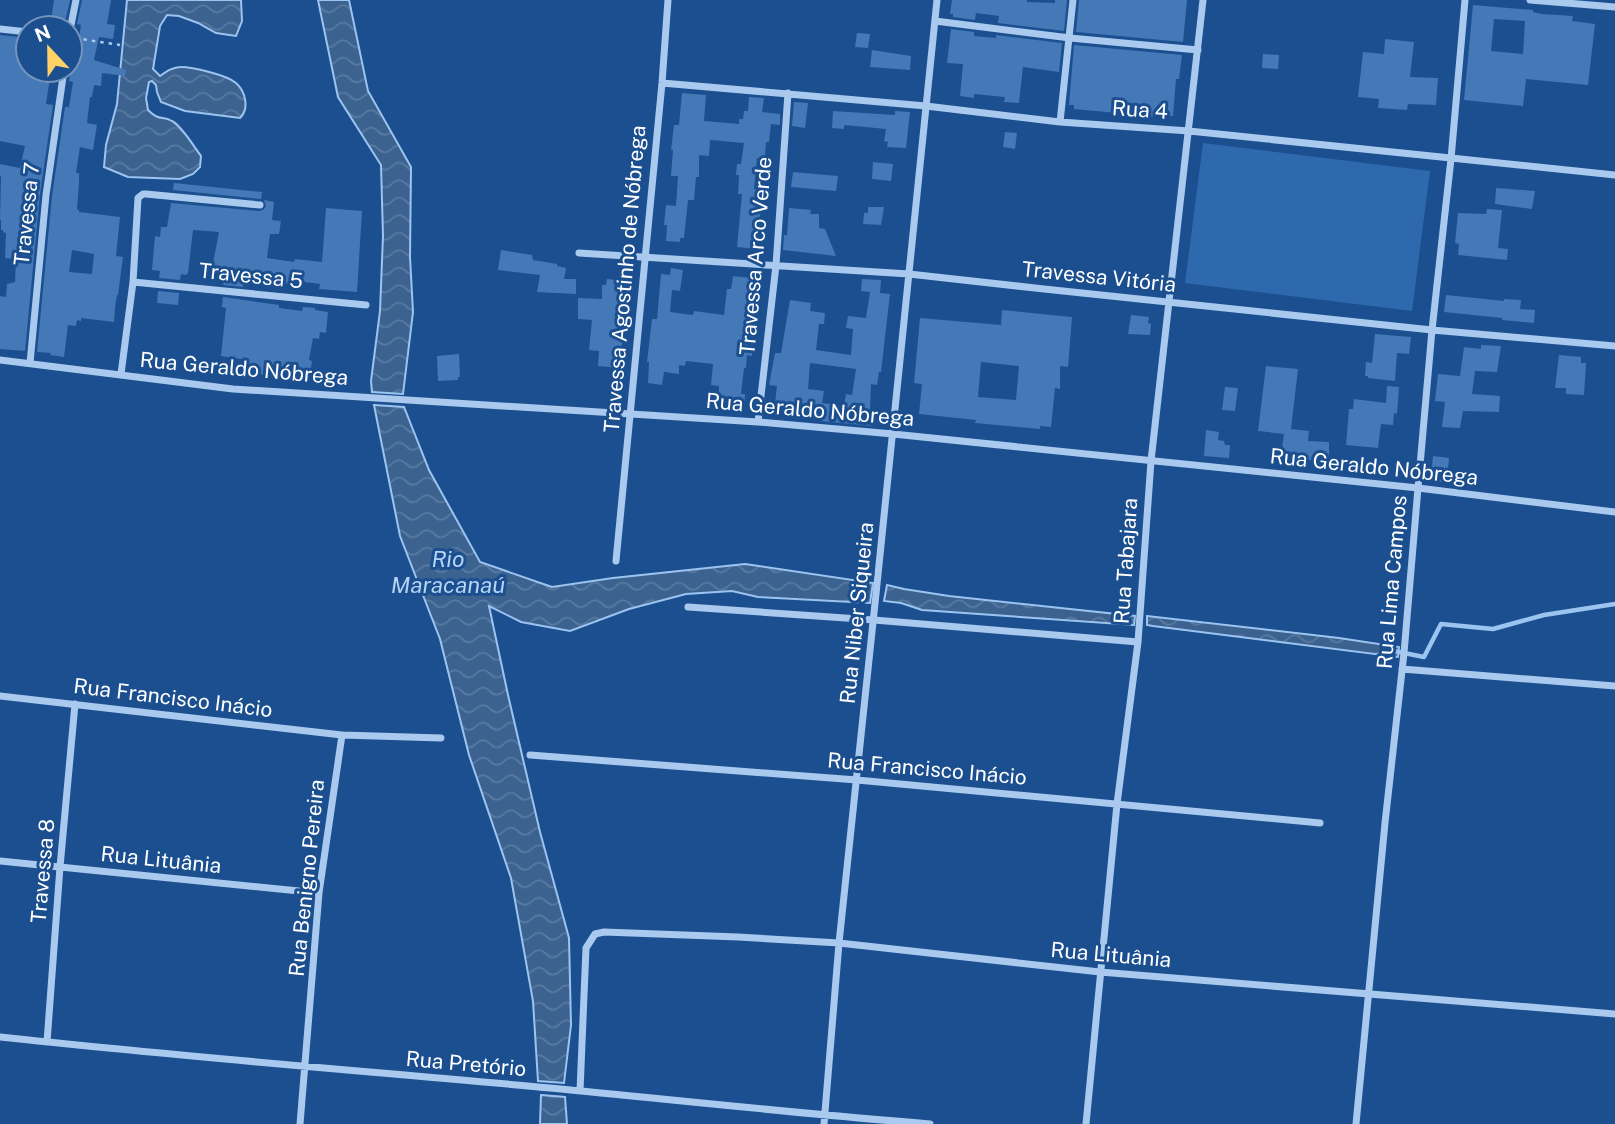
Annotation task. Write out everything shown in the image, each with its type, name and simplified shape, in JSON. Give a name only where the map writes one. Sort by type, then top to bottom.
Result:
[{"type":"street","name":"Travessa Agostinho de Nóbrega","points":[[616,561],[668,0]]},
{"type":"street","name":"Rua Niber Siqueira","points":[[824,1120],[839,943],[937,0]]},
{"type":"street","points":[[1060,122],[1073,0]]},
{"type":"street","name":"Rua Tabajara","points":[[1086,1124],[1117,804],[1138,642],[1151,461],[1203,0]]},
{"type":"street","name":"Rua Lima Campos","points":[[1356,1124],[1465,0]]},
{"type":"street","points":[[1530,0],[1615,7]]},
{"type":"street","points":[[935,21],[1070,38],[1198,50]]},
{"type":"street","name":"Rua 4","points":[[662,83],[926,106],[1060,122],[1189,131],[1615,175]]},
{"type":"street","name":"Travessa 7","points":[[30,363],[46,195],[62,84]]},
{"type":"street","name":"Travessa Arco Verde","points":[[758,422],[776,265],[788,93]]},
{"type":"street","points":[[121,374],[133,282],[138,198],[143,194],[260,205]]},
{"type":"street","name":"Travessa Vitória","points":[[579,253],[909,274],[1433,330],[1615,346]]},
{"type":"street","name":"Travessa 5","points":[[133,282],[366,305]]},
{"type":"street","name":"Rua Geraldo Nóbrega","points":[[0,360],[233,389],[758,422],[893,434],[1418,488],[1615,512]]},
{"type":"street","points":[[688,607],[1138,642]]},
{"type":"street","points":[[1402,669],[1615,686]]},
{"type":"street","name":"Rua Francisco Inácio","points":[[0,696],[342,735]]},
{"type":"street","name":"Travessa 8","points":[[47,1042],[75,704]]},
{"type":"street","points":[[342,735],[441,737]]},
{"type":"street","name":"Rua Benigno Pereira","points":[[300,1124],[320,893],[342,735]]},
{"type":"street","name":"Rua Francisco Inácio","points":[[530,755],[857,780],[1320,823]]},
{"type":"street","name":"Rua Lituânia","points":[[0,861],[320,893]]},
{"type":"street","name":"Rua Lituânia","points":[[580,1091],[586,948],[595,934],[604,932],[839,943],[1100,972],[1615,1014]]},
{"type":"street","name":"Rua Pretório","points":[[0,1037],[306,1068],[580,1091],[824,1120],[930,1124]]},
{"type":"path","points":[[84,40],[120,45]]},
{"type":"shaded area","points":[[1203,143],[1430,171],[1412,311],[1185,283]]},
{"type":"water","points":[[127,0],[241,0],[242,21],[236,36],[216,33],[179,16],[167,15],[160,26],[153,69],[160,76],[178,67],[209,72],[236,83],[245,100],[245,109],[240,118],[185,111],[161,102],[156,85],[152,81],[149,82],[146,98],[148,110],[155,116],[169,119],[176,124],[201,156],[200,167],[193,174],[180,179],[128,177],[104,167],[106,145],[117,104]]},
{"type":"water","points":[[318,0],[349,0],[368,91],[411,167],[410,257],[413,312],[403,394],[372,392],[380,311],[383,236],[381,165],[338,97]]},
{"type":"water","name":"Rio Maracanaú","points":[[374,405],[404,407],[429,470],[480,562],[552,587],[745,564],[873,583],[870,603],[758,597],[732,591],[686,594],[629,609],[570,631],[521,622],[489,606],[540,832],[569,938],[571,1025],[564,1083],[538,1081],[533,1001],[511,878],[469,755],[440,639],[400,536]]},
{"type":"water","points":[[887,585],[949,596],[1135,616],[1134,625],[922,610],[884,601]]},
{"type":"water","points":[[1147,616],[1399,647],[1398,657],[1153,626],[1147,625]]},
{"type":"water","points":[[541,1095],[565,1097],[567,1124],[540,1124]]},
{"type":"building","points":[[54,0],[70,0],[67,14],[52,14]]},
{"type":"building","points":[[82,0],[111,0],[107,24],[115,25],[113,39],[99,37],[94,60],[126,70],[125,76],[102,73],[101,86],[94,85],[87,123],[97,125],[93,150],[80,147],[76,173],[79,173],[79,212],[120,217],[116,256],[123,257],[118,295],[114,322],[81,318],[81,321],[77,320],[76,326],[68,325],[64,357],[37,352],[52,196],[65,107],[69,107],[73,84],[84,84],[84,14],[79,14]],"holes":[[[72,250],[94,254],[92,274],[69,272]]]},
{"type":"building","points":[[952,0],[1027,0],[1055,3],[1055,0],[1067,0],[1064,31],[998,23],[999,16],[976,13],[975,20],[953,17],[953,14],[950,14]]},
{"type":"building","points":[[1079,0],[1187,0],[1183,42],[1076,32]]},
{"type":"building","points":[[1473,5],[1573,16],[1572,21],[1595,24],[1588,85],[1526,79],[1523,106],[1464,100]],"holes":[[[1494,19],[1525,21],[1523,54],[1491,51]]]},
{"type":"building","points":[[951,29],[974,32],[974,36],[996,38],[996,35],[1062,43],[1059,72],[1023,67],[1019,103],[1004,102],[1005,97],[974,94],[974,98],[960,96],[963,64],[947,63]]},
{"type":"building","points":[[857,33],[870,34],[868,48],[855,47]]},
{"type":"building","points":[[0,35],[14,37],[14,84],[49,84],[46,104],[53,105],[40,194],[25,351],[0,349],[0,296],[6,297],[7,284],[15,282],[16,259],[5,258],[6,233],[1,230],[0,220],[0,164],[20,168],[25,146],[0,141]]},
{"type":"building","points":[[1385,39],[1414,42],[1410,77],[1438,78],[1436,105],[1408,104],[1407,110],[1378,108],[1379,99],[1358,97],[1363,52],[1384,54]]},
{"type":"building","points":[[1074,45],[1182,55],[1179,79],[1176,79],[1173,116],[1074,109],[1074,105],[1069,105]]},
{"type":"building","points":[[872,50],[911,56],[910,70],[870,67]]},
{"type":"building","points":[[1263,54],[1279,55],[1278,69],[1262,68]]},
{"type":"building","points":[[682,93],[706,95],[704,121],[739,124],[744,111],[748,111],[749,97],[764,98],[762,112],[780,114],[780,125],[771,124],[765,158],[757,158],[754,189],[764,190],[759,222],[764,222],[762,235],[758,234],[756,249],[737,247],[742,194],[738,194],[739,175],[736,175],[737,164],[741,164],[744,143],[710,140],[709,156],[699,155],[699,177],[696,177],[694,200],[688,200],[684,238],[680,238],[680,242],[666,241],[666,205],[676,206],[678,176],[671,176],[671,150],[674,125],[679,125]]},
{"type":"building","points":[[794,102],[808,103],[805,128],[792,126]]},
{"type":"building","points":[[833,111],[895,115],[895,111],[910,112],[906,148],[887,147],[888,142],[884,141],[886,129],[844,125],[844,129],[832,128]]},
{"type":"building","points":[[1005,132],[1017,133],[1015,149],[1003,147]]},
{"type":"building","points":[[873,162],[893,164],[891,181],[872,179]]},
{"type":"building","points":[[793,172],[838,176],[836,191],[791,187]]},
{"type":"building","points":[[174,183],[262,192],[261,199],[173,190]]},
{"type":"building","points":[[1496,188],[1535,191],[1532,209],[1495,204]]},
{"type":"building","points":[[264,200],[274,202],[272,220],[281,221],[279,234],[270,234],[267,258],[294,262],[295,259],[322,262],[326,208],[362,211],[357,292],[319,289],[320,284],[289,280],[288,284],[245,277],[243,287],[223,285],[224,276],[211,274],[219,232],[193,230],[188,273],[181,274],[180,280],[159,278],[160,271],[152,270],[155,236],[160,237],[161,227],[167,227],[171,203],[259,211],[266,206]]},
{"type":"building","points":[[868,207],[884,207],[881,225],[863,224],[864,213],[868,213]]},
{"type":"building","points":[[789,208],[811,210],[810,214],[819,214],[819,228],[825,229],[836,256],[783,250]]},
{"type":"building","points":[[1487,209],[1502,210],[1498,248],[1508,249],[1507,260],[1458,255],[1459,244],[1455,243],[1458,213],[1486,214]]},
{"type":"building","points":[[501,250],[532,255],[533,260],[566,268],[564,279],[576,279],[576,294],[537,292],[540,275],[498,270]]},
{"type":"building","points":[[671,268],[683,270],[680,291],[672,290],[670,312],[693,315],[694,311],[724,315],[727,289],[731,289],[733,276],[760,279],[750,342],[754,343],[752,356],[747,355],[744,368],[741,394],[745,394],[744,408],[718,407],[719,386],[711,385],[713,364],[686,361],[685,366],[679,365],[679,374],[664,372],[662,385],[648,383],[647,362],[652,319],[657,319],[661,274],[670,275]]},
{"type":"building","points":[[607,279],[627,281],[620,368],[598,366],[599,351],[589,350],[592,320],[578,319],[578,298],[602,299],[602,285],[606,285]]},
{"type":"building","points":[[862,279],[881,280],[880,293],[861,291]]},
{"type":"building","points":[[158,291],[179,293],[178,305],[157,303]]},
{"type":"building","points":[[870,292],[890,294],[881,372],[877,385],[871,384],[870,410],[874,410],[872,426],[820,421],[803,418],[803,415],[774,412],[777,386],[769,385],[775,353],[781,353],[790,300],[811,303],[810,311],[825,313],[824,324],[819,324],[816,350],[851,355],[853,329],[846,328],[848,316],[866,318]],"holes":[[[810,363],[856,369],[852,395],[846,394],[844,406],[822,403],[824,391],[808,389]]]},
{"type":"building","points":[[1446,295],[1504,301],[1521,300],[1520,309],[1535,310],[1534,323],[1444,312]]},
{"type":"building","points":[[223,297],[279,305],[279,308],[302,311],[303,307],[328,312],[326,333],[320,332],[319,339],[313,338],[309,381],[257,374],[258,368],[245,367],[247,360],[221,356],[226,308],[222,307]]},
{"type":"building","points":[[1002,310],[1072,317],[1068,367],[1060,366],[1060,389],[1055,388],[1051,427],[1040,426],[1040,429],[975,423],[976,420],[919,414],[922,384],[914,383],[920,318],[1001,325]],"holes":[[[981,362],[1019,366],[1016,400],[978,397]]]},
{"type":"building","points":[[1131,315],[1149,317],[1150,335],[1128,334]]},
{"type":"building","points":[[1375,334],[1411,337],[1409,354],[1397,353],[1395,381],[1365,376],[1366,362],[1372,363]]},
{"type":"building","points":[[1481,345],[1501,346],[1497,372],[1475,371],[1472,394],[1500,396],[1499,412],[1463,411],[1460,428],[1442,427],[1445,402],[1435,401],[1438,374],[1460,376],[1464,347],[1481,349]]},
{"type":"building","points":[[459,354],[458,380],[438,381],[437,356]]},
{"type":"building","points":[[1559,355],[1581,357],[1581,363],[1586,363],[1584,395],[1566,394],[1566,388],[1555,388]]},
{"type":"building","points":[[1266,366],[1298,369],[1291,429],[1309,431],[1308,441],[1329,442],[1329,462],[1307,460],[1307,464],[1295,463],[1296,459],[1281,456],[1284,434],[1258,431]]},
{"type":"building","points":[[1387,386],[1399,387],[1397,414],[1394,413],[1393,425],[1381,424],[1378,448],[1346,445],[1349,409],[1353,409],[1354,399],[1386,403]]},
{"type":"building","points":[[1225,387],[1238,388],[1235,411],[1222,410]]},
{"type":"building","points":[[1206,430],[1219,432],[1218,440],[1230,445],[1229,458],[1204,456]]},
{"type":"building","points":[[1433,456],[1449,458],[1448,483],[1426,480],[1427,466],[1432,467]]},
{"type":"waterway","points":[[1394,651],[1424,657],[1441,624],[1493,629],[1544,615],[1615,604]]}]
